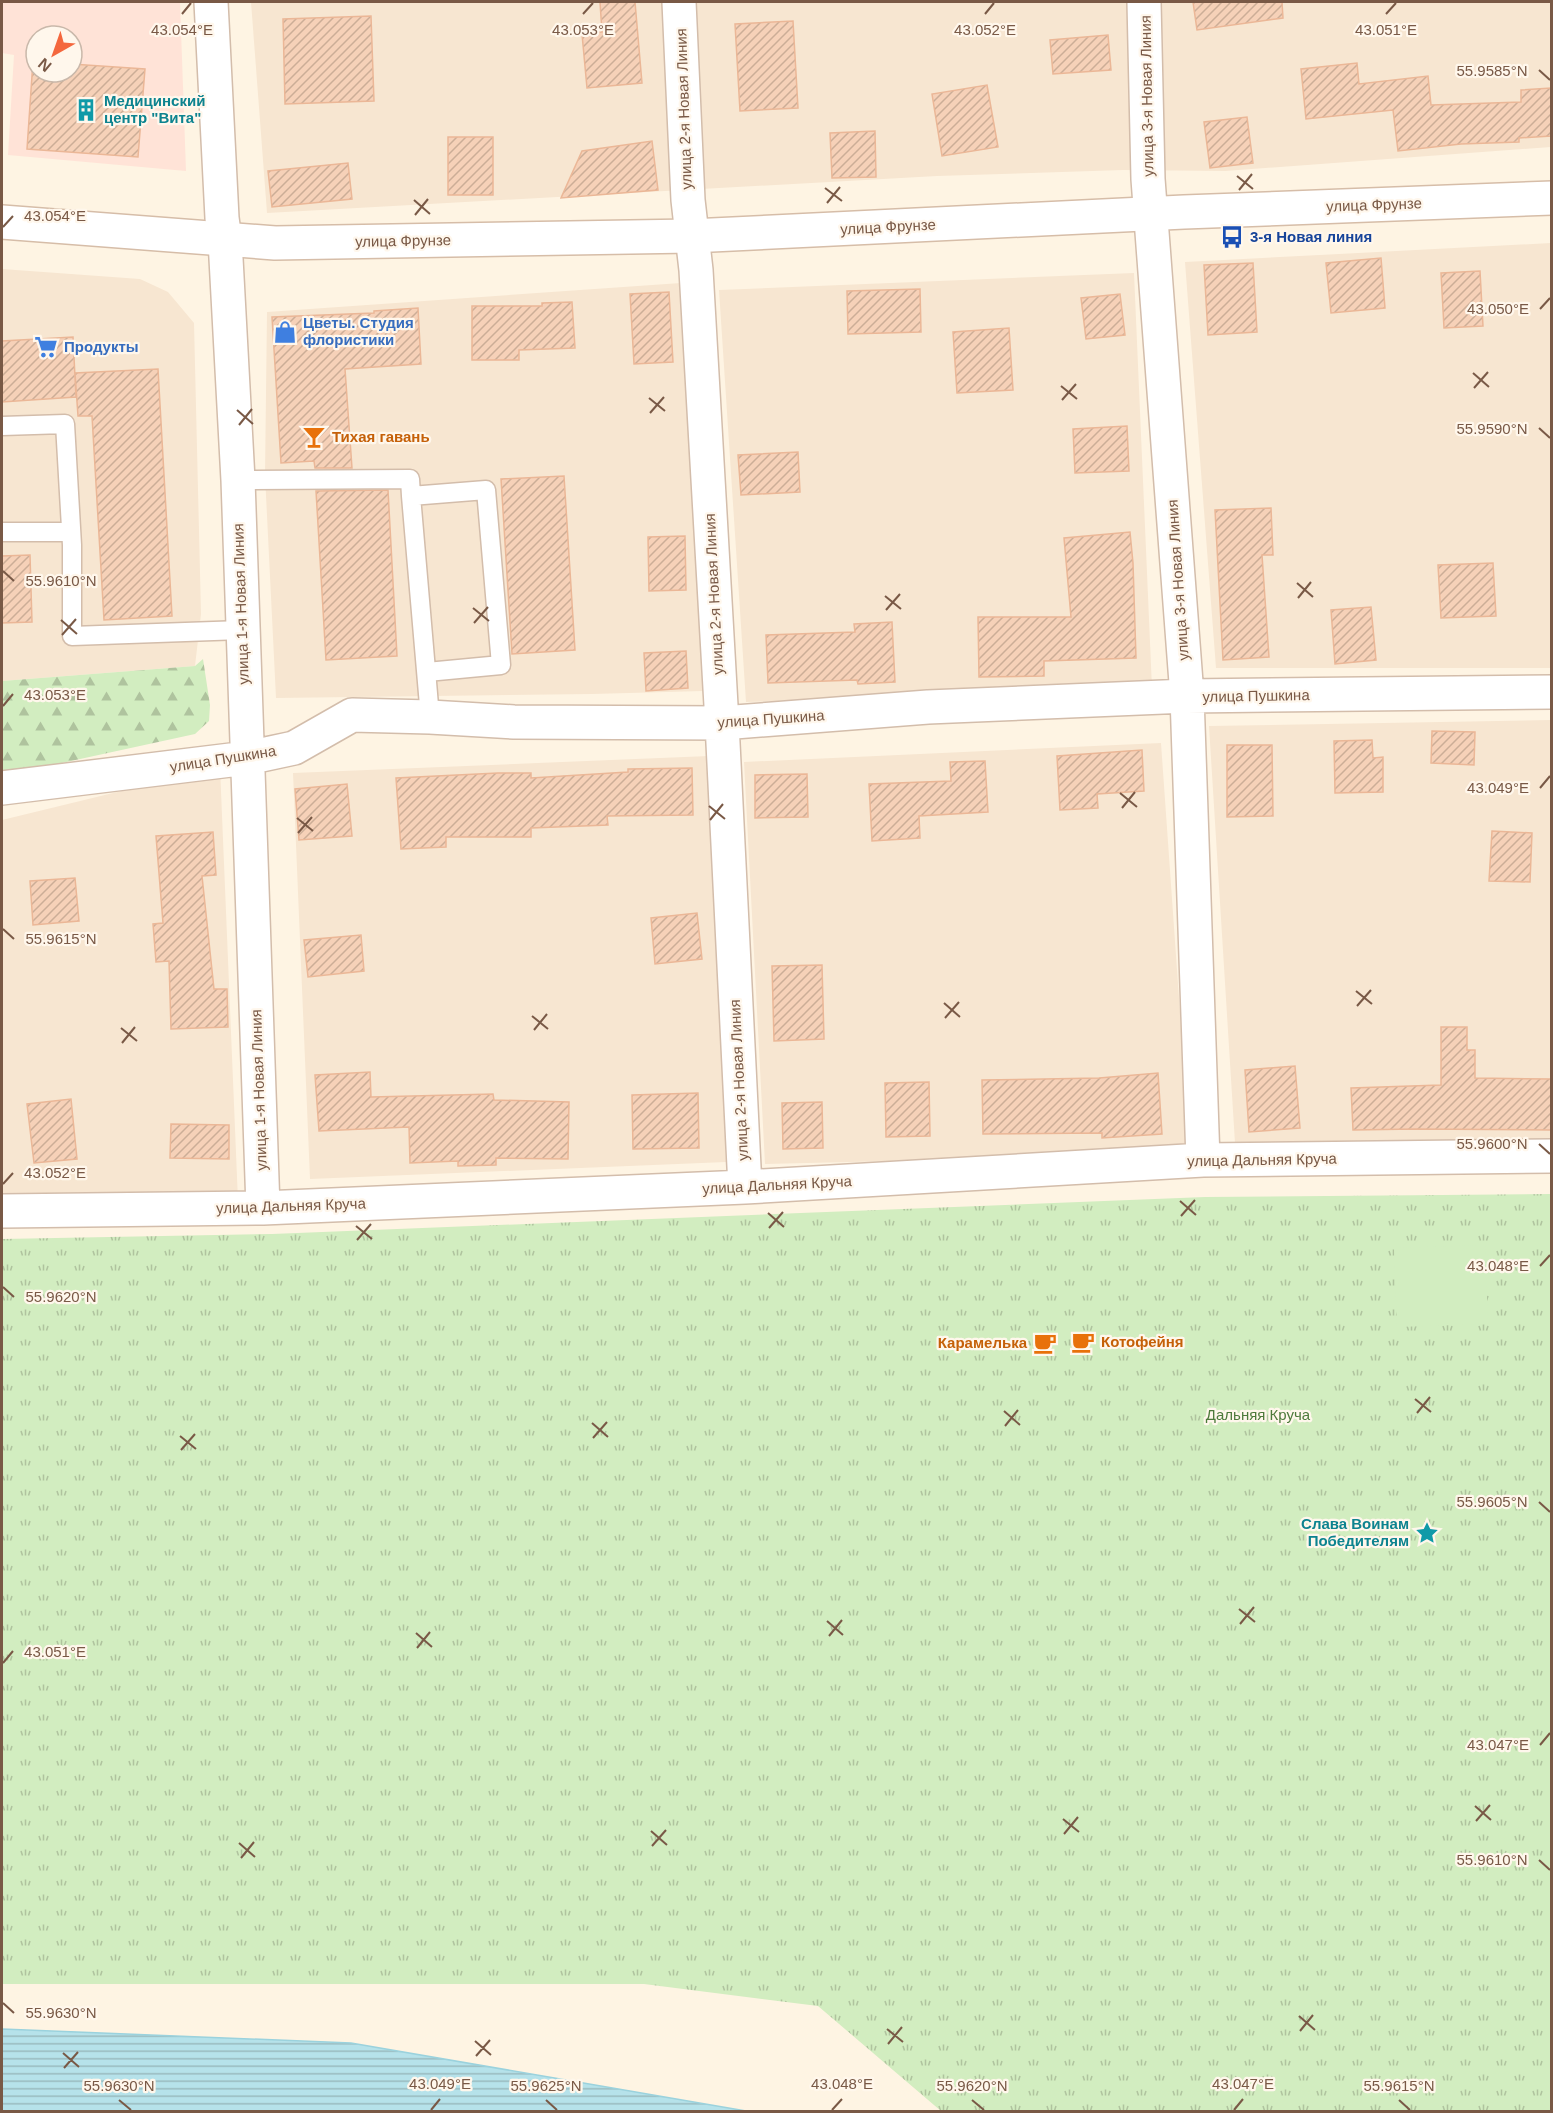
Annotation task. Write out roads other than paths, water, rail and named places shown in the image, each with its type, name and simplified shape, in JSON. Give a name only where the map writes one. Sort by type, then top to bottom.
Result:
[{"type":"street","name":"улица 1-я Новая Линия","points":[[211,2],[238,480],[263,1208]]},
{"type":"street","name":"улица 2-я Новая Линия","points":[[679,2],[688,200],[696,270],[722,723],[745,1187]]},
{"type":"street","name":"улица 3-я Новая Линия","points":[[1144,2],[1148,179],[1186,696],[1203,1160]]},
{"type":"street","name":"улица Фрунзе","points":[[2,222],[275,243],[691,236],[1551,198]]},
{"type":"street","name":"улица Пушкина","points":[[2,788],[247,758],[294,748],[352,715],[514,722],[722,723],[928,707],[1186,696],[1551,692]]},
{"type":"street","name":"улица Дальняя Круча","points":[[2,1211],[263,1208],[745,1187],[1203,1160],[1551,1156]]},
{"type":"lane","points":[[2,426],[65,424],[71,532],[72,636],[242,630]]},
{"type":"lane","points":[[238,480],[410,479],[430,717]]},
{"type":"lane","points":[[411,496],[486,490],[501,665],[426,672]]},
{"type":"lane","points":[[2,532],[71,532]]},
{"type":"water","points":[[2,2029],[351,2043],[746,2111],[2,2111]]},
{"type":"place","name":"Медицинский центр \"Вита\"","points":[[86,110]]},
{"type":"place","name":"3-я Новая линия","points":[[1232,237]]},
{"type":"place","name":"Цветы. Студия флористики","points":[[285,332]]},
{"type":"place","name":"Продукты","points":[[46,347]]},
{"type":"place","name":"Тихая гавань","points":[[314,437]]},
{"type":"place","name":"Котофейня","points":[[1083,1342]]},
{"type":"place","name":"Карамелька","points":[[1045,1343]]},
{"type":"place","name":"Слава Воинам Победителям","points":[[1427,1533]]},
{"type":"park label","name":"Дальняя Круча","points":[[1258,1415]]}]
